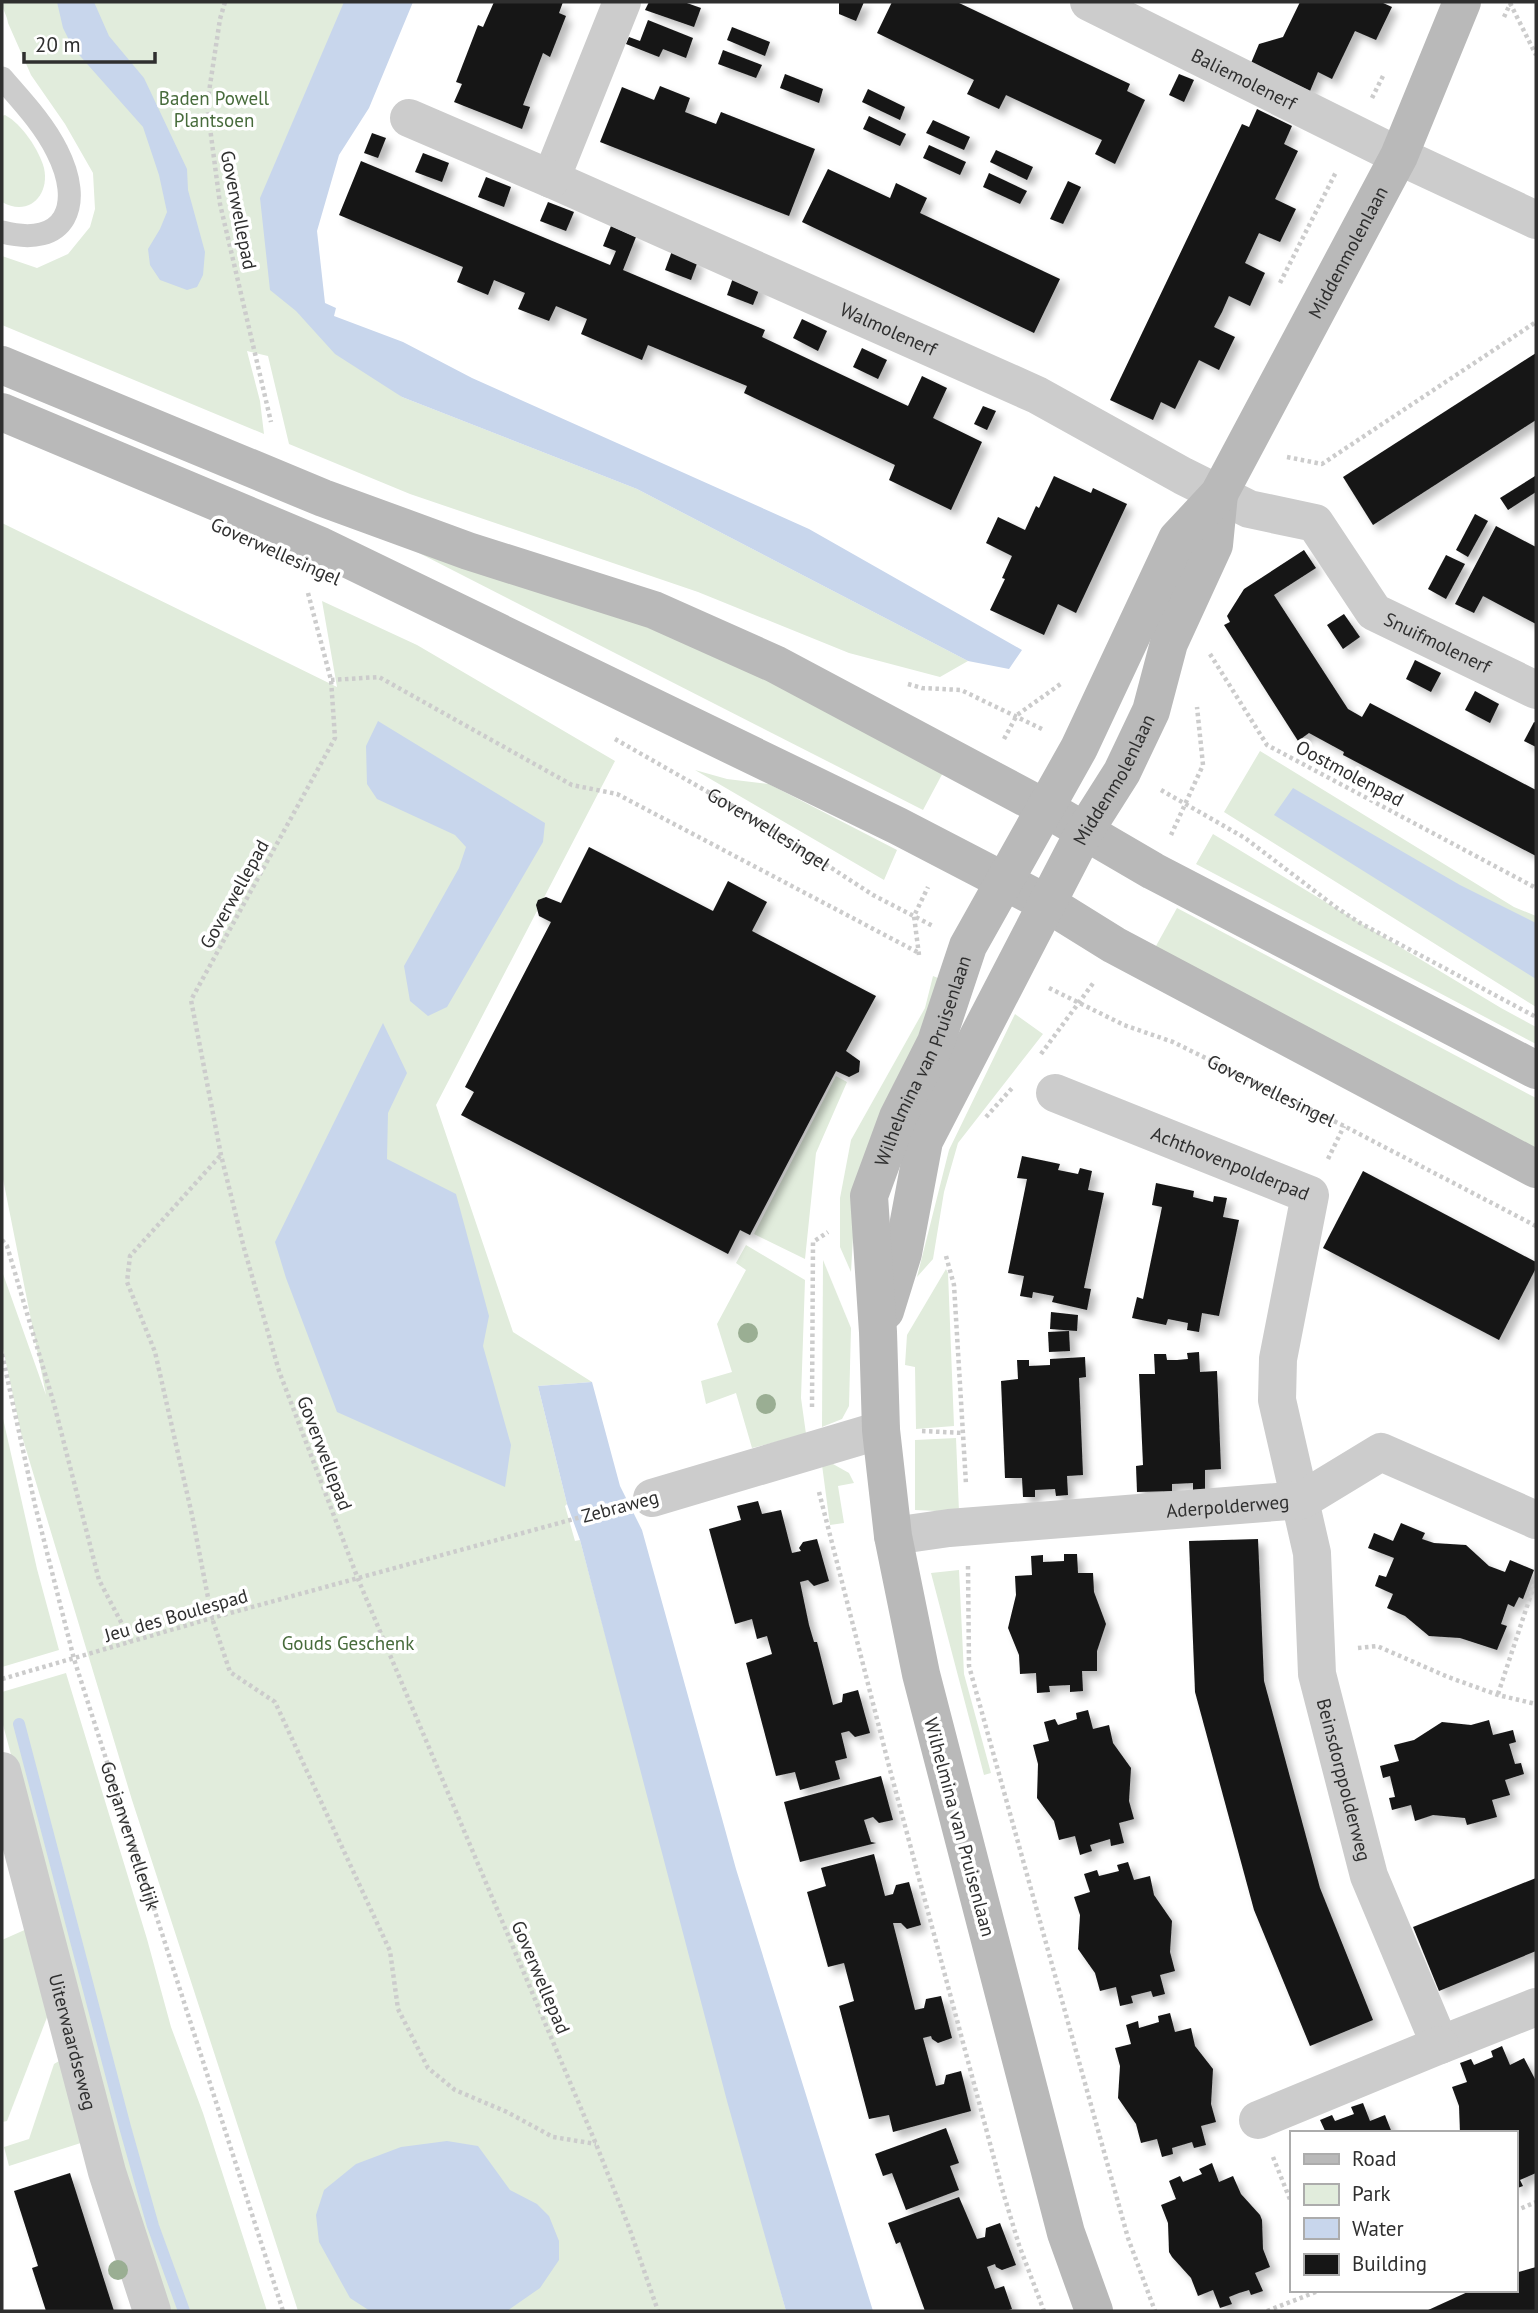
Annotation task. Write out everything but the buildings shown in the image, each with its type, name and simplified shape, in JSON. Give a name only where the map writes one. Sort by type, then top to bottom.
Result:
[{"type":"street","points":[[551,179],[622,2]]},
{"type":"street","name":"Baliemolenerf","points":[[1089,2],[1399,156],[1536,220]]},
{"type":"street","name":"Middenmolenlaan","points":[[1045,808],[1101,703],[1177,539],[1219,494],[1399,156],[1462,2]]},
{"type":"street","name":"Walmolenerf","points":[[409,118],[1037,396],[1219,494]]},
{"type":"street","points":[[1502,204],[1536,188]]},
{"type":"street","points":[[2,365],[323,498],[468,551],[654,610],[775,664],[1045,808],[1084,832],[1536,1070]]},
{"type":"street","name":"Goverwellesingel","points":[[2,412],[321,546],[898,826],[1048,904],[1114,946],[1536,1169]]},
{"type":"street","name":"Middenmolenlaan","points":[[1048,904],[1084,832],[1122,772],[1151,711],[1169,643],[1214,545],[1219,494]]},
{"type":"street","name":"Snuifmolenerf","points":[[1219,494],[1250,509],[1315,523],[1374,612],[1536,690]]},
{"type":"street","name":"Wilhelmina van Pruisenlaan","points":[[1045,808],[968,946],[936,1042],[898,1117],[869,1196],[881,1430],[893,1536],[920,1674],[1066,2232],[1094,2311]]},
{"type":"street","name":"Wilhelmina van Pruisenlaan","points":[[878,1332],[903,1253],[924,1141],[1048,904]]},
{"type":"street","name":"Achthovenpolderpad","points":[[1038,1086],[1310,1195],[1278,1359],[1278,1400],[1302,1500]]},
{"type":"street","name":"Zebraweg","points":[[652,1498],[881,1430]]},
{"type":"street","name":"Aderpolderweg","points":[[893,1536],[968,1527],[1302,1500],[1381,1452],[1536,1520]]},
{"type":"street","name":"Beinsdorppolderweg","points":[[1302,1500],[1312,1553],[1317,1674],[1369,1876],[1440,2045]]},
{"type":"street","name":"Uiterwaardseweg","points":[[2,1771],[107,2172],[152,2311]]},
{"type":"street","points":[[1258,2120],[1536,2007]]},
{"type":"lane","points":[[2,78],[27,106],[57,151],[69,192],[66,212],[57,229],[41,236],[23,237],[2,232]]},
{"type":"path","name":"Goverwellepad","points":[[225,2],[207,105],[220,204],[271,422]]},
{"type":"path","points":[[1510,3],[1536,55]]},
{"type":"path","points":[[1276,455],[1322,464],[1536,322]]},
{"type":"path","name":"Goverwellepad","points":[[308,593],[331,680],[335,738],[191,1000],[221,1155],[279,1371],[358,1579],[596,2144],[658,2311]]},
{"type":"path","name":"Oostmolenpad","points":[[1203,644],[1267,745],[1536,888]]},
{"type":"path","points":[[331,680],[379,677],[572,785],[617,794],[919,953]]},
{"type":"path","name":"Goverwellesingel","points":[[610,735],[759,821],[873,895],[968,946]]},
{"type":"path","points":[[1186,804],[1245,838],[1360,923],[1536,1017]]},
{"type":"path","name":"Goverwellesingel","points":[[1012,969],[1124,1026],[1173,1042],[1536,1226]]},
{"type":"path","points":[[1038,1058],[1081,1003]]},
{"type":"path","points":[[979,1125],[1038,1086]]},
{"type":"path","points":[[221,1155],[130,1255],[127,1282],[155,1352],[212,1618],[230,1672],[275,1702],[390,1951],[398,2009],[428,2068],[455,2090],[507,2112],[553,2137],[596,2144]]},
{"type":"path","points":[[2,1240],[7,1246],[54,1404],[99,1580],[131,1643]]},
{"type":"path","points":[[946,1255],[954,1285],[968,1527],[969,1666],[1128,2238],[1155,2311]]},
{"type":"path","name":"Goejanverwelledijk","points":[[2,1354],[34,1505],[74,1659],[283,2311]]},
{"type":"path","name":"Zebraweg","points":[[358,1579],[652,1498]]},
{"type":"path","name":"Jeu des Boulespad","points":[[2,1679],[358,1579]]},
{"type":"path","points":[[1498,1695],[1536,1579]]},
{"type":"path","points":[[1315,1647],[1377,1646],[1448,1677],[1498,1695],[1536,1704]]},
{"type":"path","points":[[1517,2210],[1536,2202]]},
{"type":"path","points":[[1267,2311],[1316,2292]]},
{"type":"green space","name":"Baden Powell Plantsoen","points":[[2,2],[370,2],[325,93],[299,314],[402,397],[637,489],[968,661],[940,677],[849,653],[698,592],[410,494],[289,444],[268,356],[247,351],[260,401],[264,434],[2,325],[2,256],[37,268],[68,254],[90,227],[95,209],[93,173],[65,124],[31,75],[8,23]]},
{"type":"green space","points":[[5,115],[29,138],[44,168],[44,187],[40,195],[35,201],[20,207],[2,202],[2,116]]},
{"type":"green space","name":"Gouds Geschenk","points":[[2,523],[337,687],[322,601],[417,645],[615,761],[436,1105],[513,1332],[592,1382],[538,1386],[567,1504],[565,1506],[575,1541],[580,1540],[786,2311],[298,2311],[132,1800],[21,1433],[2,1344],[2,1271],[46,1395],[2,1174]]},
{"type":"green space","points":[[417,552],[658,625],[946,767],[923,810]]},
{"type":"green space","points":[[1260,751],[1514,907],[1536,916],[1536,1007],[1224,812]]},
{"type":"green space","points":[[695,770],[727,779],[769,784],[897,850],[884,880]]},
{"type":"green space","points":[[1213,834],[1536,1027],[1536,1044],[1196,864]]},
{"type":"green space","points":[[1177,908],[1536,1098],[1536,1151],[1151,955]]},
{"type":"green space","points":[[933,976],[948,982],[855,1202],[851,1272],[840,1247],[840,1198],[851,1140],[925,1008]]},
{"type":"green space","points":[[1015,1014],[1043,1034],[958,1143],[944,1192],[933,1259],[917,1277],[949,1150]]},
{"type":"green space","points":[[836,1076],[847,1082],[816,1153],[805,1259],[754,1234]]},
{"type":"green space","points":[[746,1245],[805,1280],[801,1398],[806,1434],[752,1448],[736,1393],[706,1404],[701,1381],[732,1372],[717,1324],[746,1270],[736,1263]]},
{"type":"green space","points":[[823,1260],[851,1328],[849,1406],[842,1419],[822,1427]]},
{"type":"green space","points":[[946,1269],[954,1426],[916,1429],[915,1367],[905,1365],[907,1335]]},
{"type":"green space","points":[[2,1414],[37,1569],[59,1650],[2,1667]]},
{"type":"green space","points":[[956,1438],[959,1512],[915,1510],[915,1440]]},
{"type":"green space","points":[[833,1464],[849,1473],[854,1483],[838,1486],[844,1523],[830,1525],[822,1465]]},
{"type":"green space","points":[[959,1570],[964,1674],[991,1773],[984,1775],[931,1573]]},
{"type":"green space","points":[[66,1673],[171,2027],[203,2113],[267,2311],[165,2311],[137,2227],[2,1721],[2,1692]]},
{"type":"green space","points":[[29,1928],[51,2007],[7,2121],[2,2122],[2,1940]]},
{"type":"green space","points":[[66,2057],[87,2141],[9,2166],[4,2147],[29,2139],[54,2064]]},
{"type":"water","points":[[57,2],[94,2],[109,36],[144,78],[187,169],[188,190],[205,252],[203,275],[197,287],[187,290],[160,280],[150,265],[148,249],[167,212],[159,175],[143,127],[73,48],[63,28]]},
{"type":"water","points":[[344,2],[413,2],[369,108],[339,155],[317,231],[325,303],[336,308],[334,316],[403,342],[472,378],[809,529],[1022,650],[1009,669],[968,661],[637,489],[402,397],[335,354],[296,311],[270,290],[260,198]]},
{"type":"water","points":[[378,721],[545,823],[543,842],[447,1007],[428,1016],[410,1001],[404,966],[459,868],[466,847],[455,835],[377,799],[367,784],[366,746]]},
{"type":"water","points":[[1293,788],[1460,885],[1536,923],[1536,979],[1274,815]]},
{"type":"water","points":[[383,1023],[407,1073],[388,1113],[387,1159],[456,1194],[489,1316],[483,1346],[511,1445],[505,1487],[337,1412],[275,1242]]},
{"type":"water","points":[[592,1382],[620,1486],[642,1530],[736,1869],[873,2311],[786,2311],[727,2101],[580,1540],[567,1504],[538,1386]]},
{"type":"water","points":[[447,2141],[478,2146],[510,2190],[537,2204],[549,2216],[559,2241],[559,2260],[540,2288],[507,2311],[370,2311],[350,2298],[319,2242],[316,2215],[324,2190],[356,2164],[401,2147]]},
{"type":"waterway","points":[[19,1724],[125,2127],[153,2226],[184,2311]]}]
